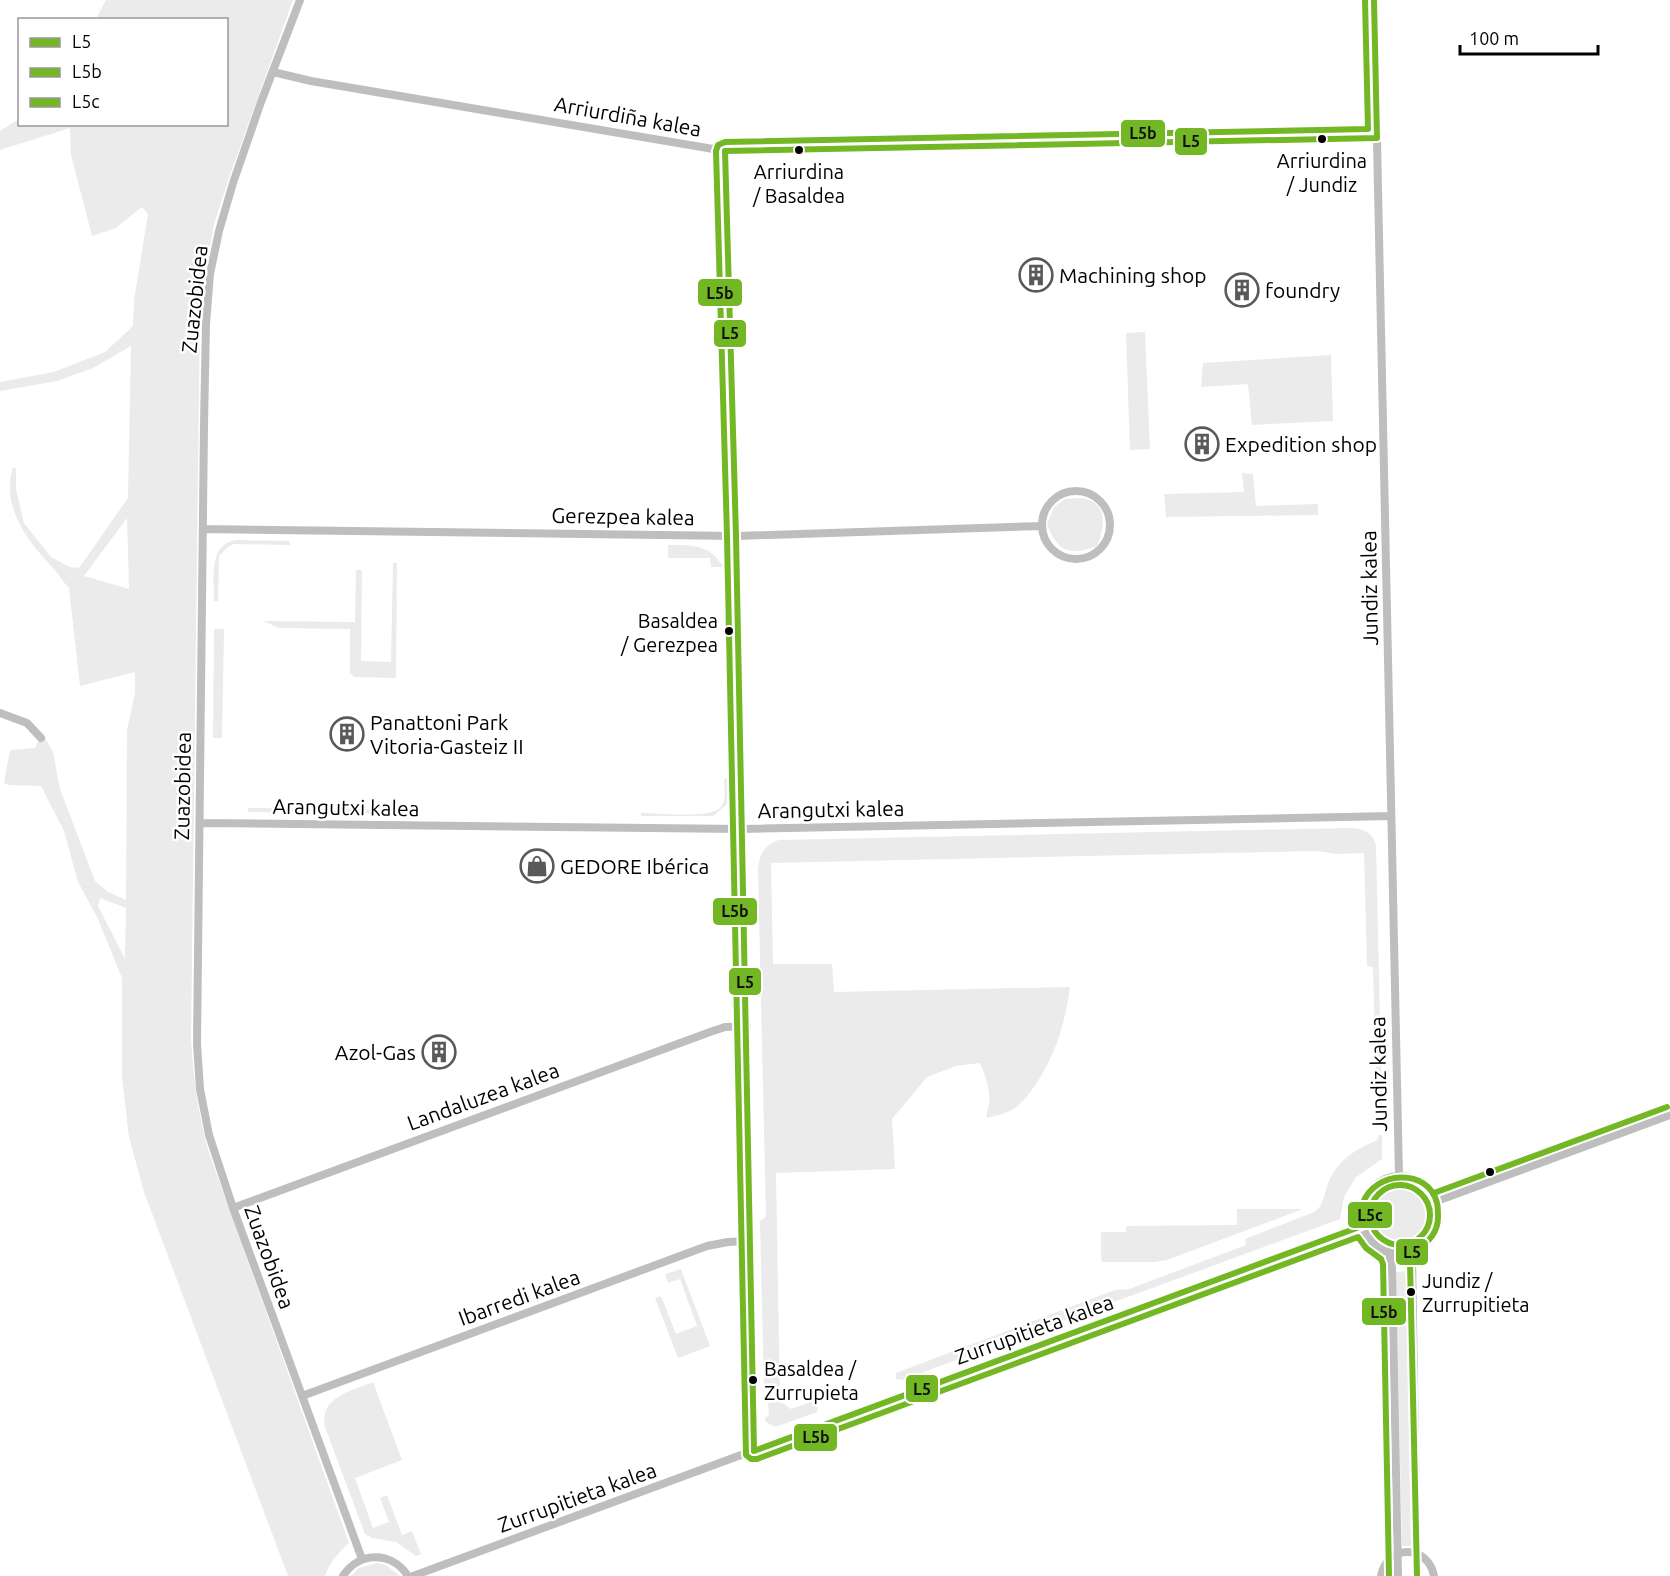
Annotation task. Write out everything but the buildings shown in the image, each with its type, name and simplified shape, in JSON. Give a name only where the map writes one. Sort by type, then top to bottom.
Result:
[{"type":"street","name":"Zuazobidea","points":[[300,0],[233,183],[219,231],[210,274],[206,324],[197,1044],[200,1089],[208,1135],[362,1559]]},
{"type":"street","name":"Jundiz kalea","points":[[1374,0],[1399,1176]]},
{"type":"street","name":"Arriurdiña kalea","points":[[273,72],[311,81],[725,151],[1377,138]]},
{"type":"street","points":[[725,151],[747,1026],[754,1451]]},
{"type":"street","points":[[1072,492],[1085,493],[1096,498],[1105,507],[1110,519],[1110,531],[1106,543],[1086,558],[1074,559],[1062,556],[1052,549],[1045,538],[1042,526],[1044,514],[1050,503],[1060,495],[1072,492]]},
{"type":"street","name":"Gerezpea kalea","points":[[203,529],[736,536],[1042,526]]},
{"type":"street","points":[[0,713],[27,723],[41,738]]},
{"type":"street","name":"Arangutxi kalea","points":[[200,823],[742,829],[1391,816]]},
{"type":"street","name":"Landaluzea kalea","points":[[233,1208],[710,1032],[747,1026]]},
{"type":"street","points":[[1437,1201],[1670,1115]]},
{"type":"street","points":[[1399,1176],[1418,1180],[1426,1185],[1437,1201],[1439,1219],[1437,1228],[1427,1243],[1412,1252],[1400,1254],[1389,1252],[1372,1242],[1362,1226],[1361,1208],[1368,1192],[1382,1180],[1399,1176]]},
{"type":"street","name":"Zurrupitieta kalea","points":[[413,1576],[1362,1226]]},
{"type":"street","name":"Ibarredi kalea","points":[[302,1396],[707,1246],[750,1241]]},
{"type":"street","points":[[1389,1252],[1392,1268],[1398,1576]]},
{"type":"street","points":[[1412,1252],[1417,1576]]},
{"type":"street","points":[[1381,1576],[1384,1564],[1398,1553],[1416,1553],[1427,1560],[1434,1576]]},
{"type":"street","points":[[343,1576],[354,1563],[371,1557],[389,1559],[397,1563],[408,1576]]},
{"type":"shaded area","points":[[106,0],[293,0],[214,224],[200,309],[191,1041],[197,1097],[209,1153],[349,1543],[329,1566],[325,1576],[288,1576],[144,1192],[129,1137],[122,1077],[122,978],[97,917],[78,882],[64,831],[41,786],[4,783],[10,750],[35,748],[42,732],[53,752],[60,789],[95,881],[108,892],[126,900],[127,730],[135,693],[135,672],[80,686],[69,588],[19,524],[10,497],[10,482],[13,467],[16,468],[16,489],[24,523],[51,557],[70,567],[79,568],[128,498],[131,346],[93,368],[57,381],[0,391],[0,382],[54,372],[105,352],[133,326],[134,300],[148,214],[142,207],[116,228],[92,236],[71,155],[70,128],[0,150],[0,131],[18,120],[18,126],[228,126],[228,18],[97,18]],"holes":[[[127,518],[129,589],[84,576]],[[100,898],[126,908],[125,959],[98,906]]]},
{"type":"shaded area","points":[[1145,332],[1150,449],[1130,450],[1126,333]]},
{"type":"shaded area","points":[[1331,355],[1333,421],[1252,425],[1248,384],[1201,387],[1203,363]]},
{"type":"shaded area","points":[[1242,473],[1253,474],[1256,506],[1318,504],[1318,515],[1166,517],[1164,494],[1244,492]]},
{"type":"shaded area","points":[[1065,499],[1086,499],[1100,508],[1103,520],[1097,546],[1072,551],[1055,541],[1047,524],[1054,507]]},
{"type":"shaded area","points":[[236,540],[289,541],[290,545],[234,544],[228,547],[219,556],[218,601],[214,601],[214,564],[221,548]]},
{"type":"shaded area","points":[[668,545],[699,547],[718,559],[723,567],[711,567],[710,558],[668,558]]},
{"type":"shaded area","points":[[393,563],[397,563],[396,678],[354,677],[350,673],[350,629],[279,628],[263,621],[355,622],[356,570],[362,570],[361,661],[391,662]]},
{"type":"shaded area","points":[[214,629],[224,629],[222,738],[213,738]]},
{"type":"shaded area","points":[[728,778],[727,804],[713,816],[641,816],[641,813],[696,814],[715,811],[723,804],[724,779]]},
{"type":"shaded area","points":[[248,808],[408,810],[408,814],[248,812]]},
{"type":"shaded area","points":[[1348,828],[1365,831],[1372,836],[1376,845],[1382,1106],[1377,1117],[1373,967],[1367,966],[1364,853],[1337,854],[1317,851],[771,863],[773,964],[832,964],[834,992],[1070,987],[1062,1026],[1049,1061],[1030,1092],[1014,1109],[987,1118],[989,1094],[980,1063],[956,1066],[927,1077],[892,1119],[895,1169],[776,1173],[780,1401],[791,1409],[811,1402],[818,1408],[817,1412],[778,1426],[765,1421],[765,1417],[769,1416],[768,1401],[774,1401],[774,1392],[764,1388],[760,1221],[766,1217],[758,871],[759,861],[766,848],[779,840]]},
{"type":"shaded area","points":[[1379,1135],[1382,1135],[1382,1159],[1355,1178],[1344,1197],[1340,1219],[902,1380],[896,1379],[896,1373],[1115,1290],[1129,1289],[1246,1245],[1245,1239],[1314,1212],[1320,1206],[1328,1183],[1339,1165],[1356,1151],[1377,1140]]},
{"type":"shaded area","points":[[1406,1183],[1424,1192],[1431,1203],[1433,1216],[1431,1229],[1424,1240],[1413,1247],[1394,1249],[1376,1240],[1369,1229],[1367,1210],[1376,1192],[1387,1185]]},
{"type":"shaded area","points":[[1237,1209],[1303,1209],[1167,1260],[1103,1262],[1101,1259],[1101,1232],[1126,1232],[1126,1226],[1237,1225]]},
{"type":"shaded area","points":[[681,1269],[710,1346],[678,1358],[655,1298],[661,1296],[676,1334],[697,1326],[680,1279],[668,1283],[665,1274]]},
{"type":"shaded area","points":[[1406,1271],[1411,1546],[1402,1546],[1396,1272]]},
{"type":"shaded area","points":[[373,1382],[402,1460],[355,1478],[373,1528],[389,1522],[380,1498],[387,1495],[402,1535],[412,1531],[421,1554],[416,1556],[396,1542],[372,1538],[365,1534],[325,1427],[324,1417],[332,1402],[347,1392]]},
{"type":"shaded area","points":[[377,1563],[386,1565],[400,1576],[351,1576],[359,1568]]},
{"type":"transit line","name":"L5b","points":[[1365,0],[1368,129],[725,142],[718,145],[716,151],[727,536],[746,1455],[751,1459],[757,1459],[1358,1237],[1366,1248],[1381,1259],[1383,1264],[1389,1576]]},
{"type":"transit line","name":"L5","points":[[1374,0],[1377,138],[725,151],[736,536],[754,1451],[1362,1226],[1362,1206],[1369,1192],[1378,1184],[1389,1179],[1413,1179],[1423,1183],[1432,1191],[1437,1203],[1438,1214],[1436,1229],[1422,1246],[1412,1252],[1410,1262],[1417,1576]]},
{"type":"transit line","name":"L5c","points":[[1434,1193],[1667,1107]]},
{"type":"transit line","name":"L5c","points":[[1400,1185],[1412,1187],[1425,1198],[1430,1215],[1428,1227],[1417,1240],[1400,1245],[1388,1243],[1375,1232],[1370,1215],[1372,1203],[1383,1190],[1400,1185]]},
{"type":"place","name":"Arriurdina / Jundiz","points":[[1322,139]]},
{"type":"place","name":"Arriurdina / Basaldea","points":[[799,150]]},
{"type":"place","name":"Machining shop","points":[[1036,275]]},
{"type":"place","name":"foundry","points":[[1242,290]]},
{"type":"place","name":"Expedition shop","points":[[1202,444]]},
{"type":"place","name":"Basaldea / Gerezpea","points":[[729,631]]},
{"type":"place","name":"Panattoni Park Vitoria-Gasteiz II","points":[[347,734]]},
{"type":"place","name":"GEDORE Ibérica","points":[[537,866]]},
{"type":"place","name":"Azol-Gas","points":[[439,1052]]},
{"type":"place","name":"Jundiz / Zurrupitieta","points":[[1411,1292]]},
{"type":"place","name":"Basaldea / Zurrupieta","points":[[753,1380]]}]
